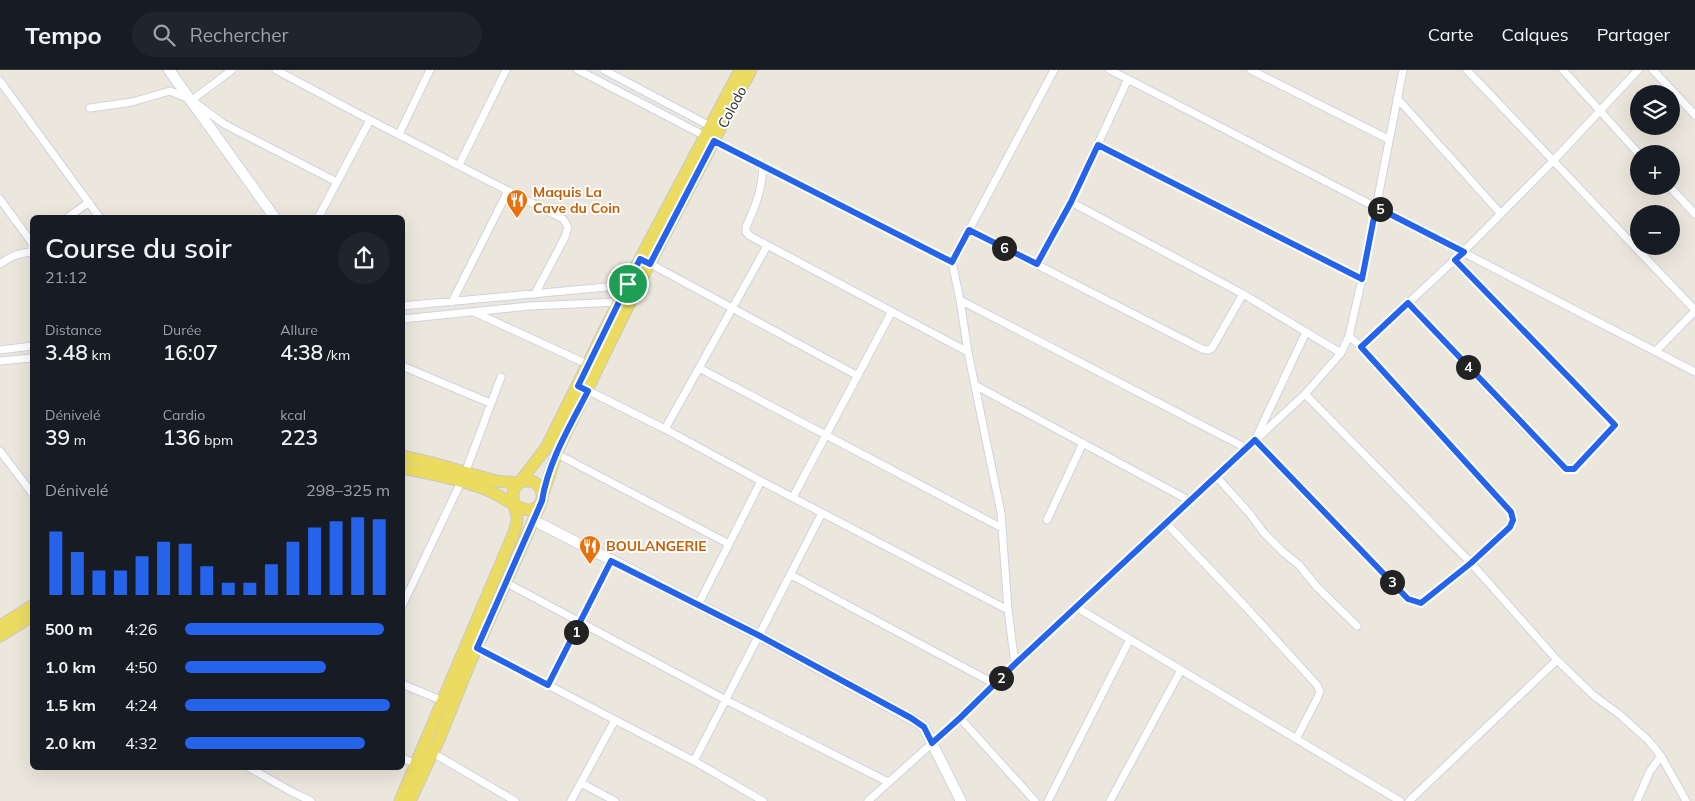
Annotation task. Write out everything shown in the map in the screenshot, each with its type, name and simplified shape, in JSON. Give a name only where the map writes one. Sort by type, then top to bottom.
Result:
[{"type":"main road","points":[[169,70],[274,215]]},
{"type":"main road","name":"Colodo","points":[[410,801],[433,753],[533,520],[545,484],[583,388],[740,70]]},
{"type":"main road","name":"Colodo","points":[[710,134],[751,70]]},
{"type":"main road","name":"Colodo","points":[[519,483],[546,448],[583,388],[587,364],[628,284],[645,262]]},
{"type":"main road","points":[[400,801],[516,530],[517,519],[515,504],[512,497],[514,489],[519,483],[526,480],[534,481],[540,486],[542,497],[537,507],[529,510],[522,509],[515,504],[463,477],[428,462],[405,457]]},
{"type":"main road","points":[[405,468],[519,483]]},
{"type":"main road","points":[[533,520],[760,636],[919,722],[924,727],[961,801]]},
{"type":"main road","points":[[0,626],[30,607]]},
{"type":"main road","points":[[0,636],[30,617]]},
{"type":"street","points":[[192,100],[232,70]]},
{"type":"street","points":[[276,70],[563,219],[568,227],[565,237],[535,294]]},
{"type":"street","points":[[459,165],[506,70]]},
{"type":"street","points":[[578,70],[710,134]]},
{"type":"street","points":[[604,70],[763,165],[952,262]]},
{"type":"street","points":[[1015,664],[1008,610],[1001,513],[968,352],[952,262],[1054,70]]},
{"type":"street","points":[[1110,70],[1695,372]]},
{"type":"street","points":[[1251,70],[1388,139]]},
{"type":"street","points":[[868,801],[960,718],[1015,664],[1305,394],[1341,353],[1349,336],[1362,279],[1403,70]]},
{"type":"street","points":[[1467,70],[1695,311],[1656,351]]},
{"type":"street","points":[[1563,70],[1631,145]]},
{"type":"street","points":[[1361,347],[1464,252],[1554,161],[1638,70]]},
{"type":"street","points":[[1653,70],[1695,115]]},
{"type":"street","points":[[399,134],[427,71]]},
{"type":"street","points":[[1037,264],[1071,202],[1128,79]]},
{"type":"street","points":[[0,82],[98,215]]},
{"type":"street","points":[[90,108],[132,102],[170,91],[192,100],[224,124],[337,182]]},
{"type":"street","points":[[1397,98],[1501,214]]},
{"type":"street","points":[[320,215],[370,120]]},
{"type":"street","points":[[1098,145],[1362,279]]},
{"type":"street","points":[[763,165],[758,200],[746,232],[750,236],[891,313],[968,352]]},
{"type":"street","points":[[452,302],[508,191]]},
{"type":"street","points":[[1677,195],[1695,214]]},
{"type":"street","points":[[0,199],[30,240]]},
{"type":"street","points":[[72,215],[89,202]]},
{"type":"street","points":[[1071,202],[1242,294],[1341,353]]},
{"type":"street","points":[[969,230],[1202,349],[1208,350],[1212,348],[1242,294]]},
{"type":"street","points":[[665,429],[767,246]]},
{"type":"street","points":[[0,264],[11,256],[30,252]]},
{"type":"street","points":[[1408,303],[1557,462],[1566,469],[1574,469],[1615,425],[1455,260]]},
{"type":"street","points":[[645,262],[858,376]]},
{"type":"street","points":[[405,306],[628,284]]},
{"type":"street","points":[[960,300],[1246,448]]},
{"type":"street","points":[[405,319],[529,306],[619,302]]},
{"type":"street","points":[[473,311],[587,364]]},
{"type":"street","points":[[793,497],[891,313]]},
{"type":"street","points":[[1255,440],[1306,332]]},
{"type":"street","points":[[1255,440],[1408,599],[1421,603],[1471,563],[1510,527],[1513,520],[1511,512],[1349,336]]},
{"type":"street","points":[[0,350],[30,346]]},
{"type":"street","points":[[0,361],[30,358]]},
{"type":"street","points":[[405,367],[490,403]]},
{"type":"street","points":[[698,368],[1002,528]]},
{"type":"street","points":[[405,600],[463,477],[501,377]]},
{"type":"street","points":[[975,385],[1190,500]]},
{"type":"street","points":[[583,388],[665,429],[1008,610]]},
{"type":"street","points":[[1305,394],[1471,563],[1557,660],[1593,695],[1634,727],[1661,756],[1686,801]]},
{"type":"street","points":[[1047,520],[1083,443]]},
{"type":"street","points":[[0,451],[30,490]]},
{"type":"street","points":[[557,454],[729,544]]},
{"type":"street","points":[[1216,476],[1250,514],[1264,533],[1299,565],[1316,587],[1357,626]]},
{"type":"street","points":[[698,605],[761,481]]},
{"type":"street","points":[[694,761],[822,513]]},
{"type":"street","points":[[1166,523],[1245,606],[1320,691],[1296,739]]},
{"type":"street","points":[[548,685],[611,561]]},
{"type":"street","points":[[791,575],[995,684]]},
{"type":"street","points":[[505,582],[726,700],[888,782]]},
{"type":"street","points":[[1076,607],[1400,801]]},
{"type":"street","points":[[1048,801],[1130,640]]},
{"type":"street","points":[[477,648],[694,761],[763,801]]},
{"type":"street","points":[[1408,801],[1557,660]]},
{"type":"street","points":[[1110,801],[1181,670]]},
{"type":"street","points":[[405,685],[443,701]]},
{"type":"street","points":[[960,718],[1035,801]]},
{"type":"street","points":[[571,801],[615,720]]},
{"type":"street","points":[[433,753],[515,801]]},
{"type":"street","points":[[1637,801],[1650,771],[1661,756]]},
{"type":"street","points":[[405,759],[416,764]]},
{"type":"street","points":[[255,770],[311,801]]},
{"type":"street","points":[[581,783],[615,801]]},
{"type":"place","name":"Maquis La Cave du Coin","points":[[517,219]]},
{"type":"place","name":"BOULANGERIE","points":[[590,565]]},
{"type":"route","points":[[714,141],[952,262],[969,230],[1037,264],[1071,202],[1098,145],[1362,279],[1376,207],[1464,252],[1455,260],[1615,425],[1574,469],[1566,469],[1557,462],[1408,303],[1361,347],[1511,512],[1513,520],[1510,527],[1471,563],[1421,603],[1414,602],[1408,599],[1255,440],[932,743],[924,727],[919,722],[760,636],[611,561],[548,685],[477,648],[542,501],[545,484],[559,446],[588,391],[578,386],[587,364],[628,284],[640,259],[650,264],[714,141]]}]
